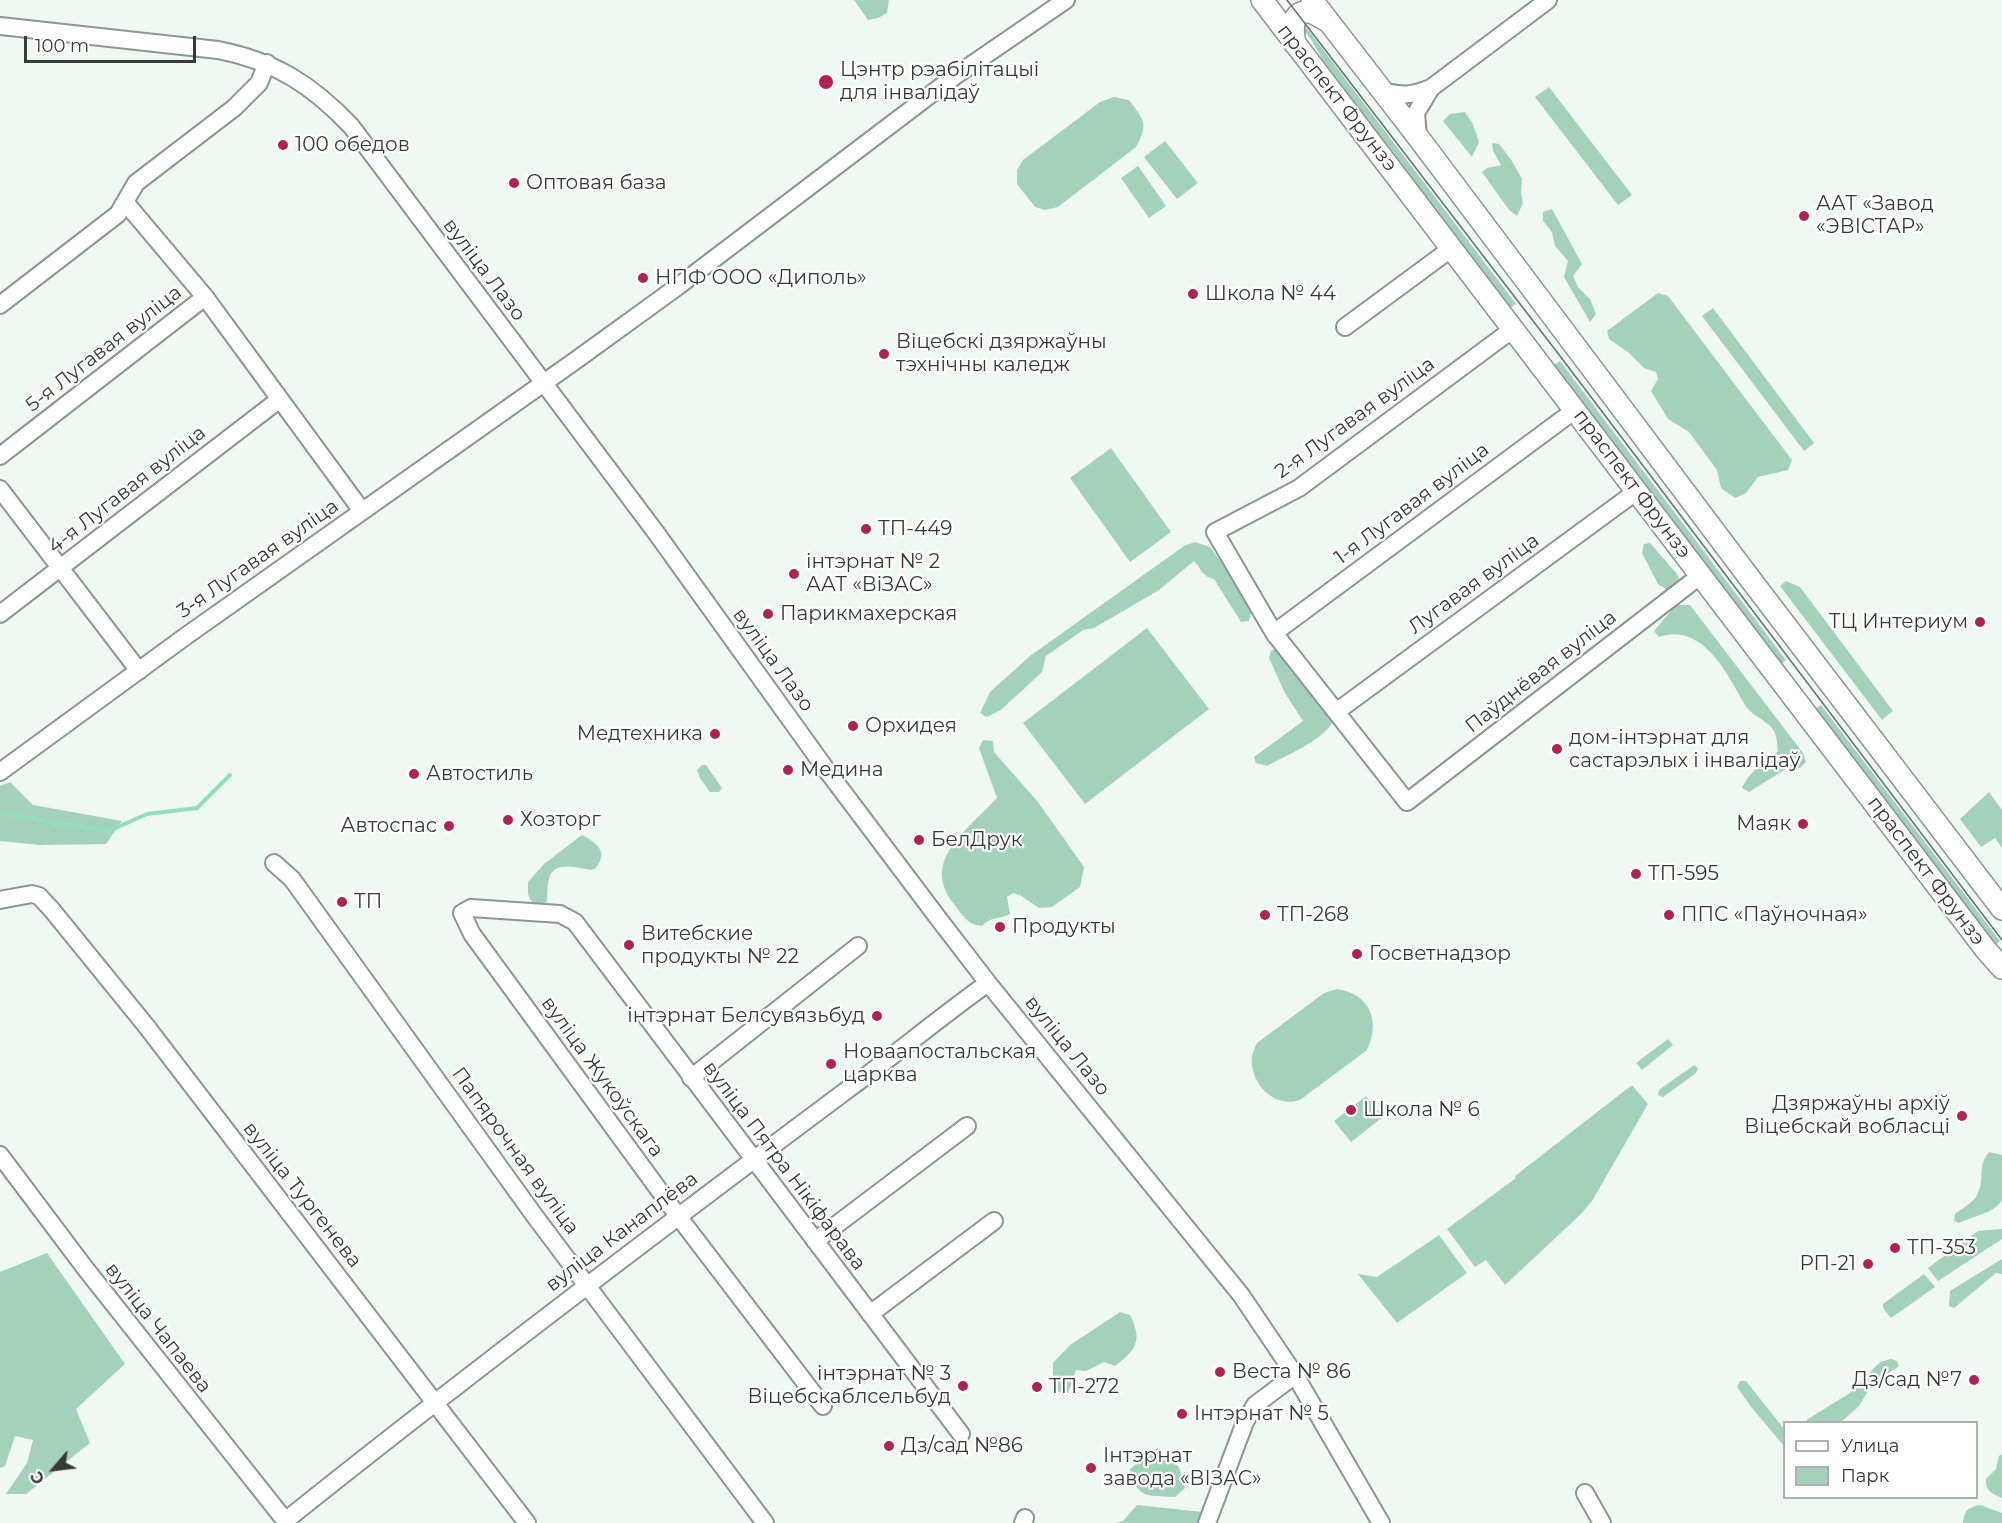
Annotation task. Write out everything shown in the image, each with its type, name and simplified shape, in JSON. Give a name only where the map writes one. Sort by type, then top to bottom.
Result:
[{"type":"main road","name":"праспект Фрунзэ","points":[[1262,0],[1979,942],[2002,968]]},
{"type":"main road","name":"праспект Фрунзэ","points":[[1312,0],[2002,909]]},
{"type":"main road","points":[[1295,44],[1293,27],[1296,18],[1302,13],[1308,12],[1329,23]]},
{"type":"street","name":"3-я Лугавая вуліца","points":[[0,772],[678,287],[946,83],[1066,0]]},
{"type":"street","points":[[1382,91],[1403,96],[1414,95],[1431,88],[1548,0]]},
{"type":"street","name":"вуліца Лазо","points":[[0,26],[248,55],[267,63],[314,91],[351,126],[657,534],[828,772],[988,983],[1241,1295],[1295,1375],[1381,1523]]},
{"type":"street","points":[[0,305],[118,214],[136,183],[234,108],[259,82],[267,63]]},
{"type":"street","points":[[1418,137],[1416,113],[1431,88]]},
{"type":"street","points":[[125,202],[206,297],[362,511]]},
{"type":"street","points":[[1346,327],[1452,248]]},
{"type":"street","name":"5-я Лугавая вуліца","points":[[0,456],[206,297]]},
{"type":"street","name":"2-я Лугавая вуліца","points":[[1274,633],[1215,532],[1299,488],[1513,329]]},
{"type":"street","name":"4-я Лугавая вуліца","points":[[0,614],[280,399]]},
{"type":"street","name":"1-я Лугавая вуліца","points":[[1274,633],[1575,410]]},
{"type":"street","points":[[0,489],[139,671]]},
{"type":"street","name":"Лугавая вуліца","points":[[1336,712],[1637,491]]},
{"type":"street","name":"Паўднёвая вуліца","points":[[1336,712],[1407,802],[1701,575]]},
{"type":"street","points":[[1274,633],[1336,712]]},
{"type":"street","name":"Папярочная вуліца","points":[[274,863],[292,879],[587,1286],[765,1523]]},
{"type":"street","name":"вуліца Тургенева","points":[[0,900],[32,894],[39,896],[147,1026],[527,1523]]},
{"type":"street","name":"вуліца Пятра Нікіфарава","points":[[462,914],[471,908],[560,914],[574,922],[961,1434]]},
{"type":"street","name":"вуліца Жукоўскага","points":[[462,914],[472,934],[678,1216],[823,1406]]},
{"type":"street","points":[[691,1078],[858,946]]},
{"type":"street","name":"вуліца Канаплёва","points":[[286,1522],[434,1402],[988,983]]},
{"type":"street","points":[[814,1241],[967,1126]]},
{"type":"street","name":"вуліца Чапаева","points":[[0,1155],[85,1269],[286,1522]]},
{"type":"street","points":[[870,1314],[994,1221]]},
{"type":"street","points":[[1207,1523],[1236,1443],[1255,1405],[1295,1375]]},
{"type":"street","points":[[1585,1493],[1602,1523]]},
{"type":"green space","points":[[854,0],[889,0],[887,13],[868,20]]},
{"type":"green space","points":[[1311,17],[1317,19],[1563,347]]},
{"type":"green space","points":[[1300,19],[1516,304],[1510,308],[1325,64],[1298,23]]},
{"type":"green space","points":[[1549,87],[1632,195],[1618,205],[1535,97]]},
{"type":"green space","points":[[1114,97],[1129,100],[1143,122],[1142,133],[1136,147],[1058,207],[1045,210],[1035,207],[1017,184],[1017,170],[1023,160],[1100,102]]},
{"type":"green space","points":[[1465,112],[1473,124],[1479,142],[1472,157],[1443,121],[1450,114]]},
{"type":"green space","points":[[1165,141],[1198,183],[1177,199],[1144,157]]},
{"type":"green space","points":[[1492,143],[1499,144],[1522,179],[1523,203],[1517,216],[1509,210],[1482,172],[1487,168],[1501,165],[1493,151]]},
{"type":"green space","points":[[1138,166],[1166,206],[1149,218],[1121,178]]},
{"type":"green space","points":[[1552,209],[1582,264],[1573,276],[1578,287],[1590,299],[1596,314],[1590,322],[1564,277],[1568,261],[1555,246],[1552,232],[1543,221],[1543,212]]},
{"type":"green space","points":[[1658,293],[1668,296],[1792,460],[1788,470],[1758,477],[1746,493],[1735,498],[1721,488],[1717,470],[1689,432],[1668,419],[1651,391],[1658,379],[1656,372],[1644,368],[1628,352],[1609,339],[1607,331]]},
{"type":"green space","points":[[1713,308],[1814,443],[1804,451],[1702,316]]},
{"type":"green space","points":[[1560,361],[1786,660],[1780,665],[1554,365]]},
{"type":"green space","points":[[1111,448],[1171,532],[1130,562],[1070,478]]},
{"type":"green space","points":[[1195,542],[1210,547],[1230,574],[1252,610],[1249,621],[1241,622],[1214,579],[1204,574],[1194,561],[1159,590],[1094,628],[1083,630],[1046,656],[1042,672],[1001,710],[987,717],[980,713],[990,692],[1030,656],[1184,546]]},
{"type":"green space","points":[[1650,543],[1677,574],[1680,581],[1669,591],[1658,584],[1642,553],[1644,544]]},
{"type":"green space","points":[[1786,581],[1800,587],[1893,711],[1882,720],[1780,586]]},
{"type":"green space","points":[[1676,605],[1690,605],[1803,753],[1806,762],[1800,768],[1789,767],[1749,792],[1742,788],[1754,771],[1778,751],[1775,733],[1769,725],[1748,709],[1721,666],[1701,644],[1688,637],[1675,634],[1659,637],[1654,631]]},
{"type":"green space","points":[[1147,628],[1209,709],[1085,804],[1023,723]]},
{"type":"green space","points":[[1276,648],[1333,722],[1312,742],[1267,766],[1256,763],[1254,757],[1303,721],[1285,693],[1269,658],[1271,651]]},
{"type":"green space","points":[[1821,705],[2000,941],[1994,946],[1814,710]]},
{"type":"green space","points":[[983,740],[993,741],[994,752],[1038,802],[1084,867],[1080,887],[1052,907],[1039,908],[1013,893],[1007,897],[1010,914],[988,921],[982,926],[969,922],[960,912],[945,888],[942,874],[945,860],[952,846],[997,798],[979,748]]},
{"type":"green space","points":[[702,765],[706,765],[722,788],[719,792],[710,792],[700,778],[697,770]]},
{"type":"green space","points":[[10,782],[33,805],[122,821],[106,844],[40,845],[0,841],[0,786]]},
{"type":"green space","points":[[1989,792],[2002,810],[2002,848],[1995,838],[1981,847],[1960,819]]},
{"type":"green space","points":[[582,835],[600,849],[601,858],[595,869],[587,870],[566,866],[559,868],[550,875],[547,902],[540,905],[531,901],[528,894],[528,882],[544,864]]},
{"type":"green space","points":[[1337,989],[1358,997],[1370,1011],[1373,1029],[1367,1050],[1300,1100],[1281,1101],[1265,1092],[1252,1066],[1252,1056],[1257,1043],[1324,993]]},
{"type":"green space","points":[[1668,1039],[1673,1045],[1642,1070],[1636,1063]]},
{"type":"green space","points":[[1694,1065],[1698,1068],[1696,1073],[1663,1097],[1658,1095],[1659,1090]]},
{"type":"green space","points":[[1632,1085],[1648,1104],[1592,1201],[1581,1214],[1505,1285],[1486,1260],[1475,1267],[1447,1229],[1516,1178],[1515,1176]]},
{"type":"green space","points":[[1366,1096],[1383,1117],[1351,1142],[1334,1121]]},
{"type":"green space","points":[[1989,1152],[2002,1155],[2002,1200],[1983,1214],[1959,1223],[1954,1221],[1955,1214],[1977,1195],[1981,1184],[1983,1163]]},
{"type":"green space","points":[[2002,1229],[2002,1239],[1938,1281],[1928,1268],[1978,1231]]},
{"type":"green space","points":[[1439,1235],[1467,1273],[1397,1323],[1358,1274],[1377,1277]]},
{"type":"green space","points":[[47,1253],[125,1364],[76,1409],[90,1443],[26,1494],[6,1494],[27,1463],[33,1440],[15,1436],[5,1466],[0,1468],[0,1272]]},
{"type":"green space","points":[[2002,1259],[2002,1274],[1996,1273],[1954,1308],[1949,1306],[1950,1291]]},
{"type":"green space","points":[[1924,1274],[1935,1287],[1891,1318],[1883,1308],[1883,1304]]},
{"type":"green space","points":[[1120,1312],[1130,1315],[1136,1332],[1135,1344],[1128,1355],[1115,1366],[1104,1362],[1086,1371],[1076,1370],[1068,1393],[1053,1391],[1053,1363],[1070,1345]]},
{"type":"green space","points":[[1891,1359],[1897,1361],[1899,1366],[1880,1379],[1868,1391],[1859,1406],[1842,1421],[1806,1421],[1850,1393],[1880,1362]]},
{"type":"green space","points":[[1740,1381],[1746,1381],[1783,1428],[1783,1445],[1752,1408],[1737,1387]]},
{"type":"green space","points":[[1157,1448],[1179,1467],[1185,1488],[1175,1497],[1145,1494],[1136,1486],[1133,1479],[1130,1469]]},
{"type":"green space","points":[[2002,1454],[2002,1498],[1988,1489],[1986,1479],[1996,1469],[1999,1456]]},
{"type":"green space","points":[[1137,1505],[1203,1512],[1200,1523],[1116,1523],[1123,1521]]},
{"type":"green space","points":[[1980,1505],[2002,1513],[2002,1523],[1963,1523],[1967,1510]]},
{"type":"waterway","points":[[0,813],[109,831],[147,814],[197,808],[230,775]]},
{"type":"tram line","points":[[1287,0],[2002,940]]},
{"type":"place","name":"Цэнтр рэабілітацыі для інвалідаў","points":[[826,82]]},
{"type":"place","name":"100 обедов","points":[[283,145]]},
{"type":"place","name":"Оптовая база","points":[[514,183]]},
{"type":"place","name":"ААТ «Завод «ЭВІСТАР»","points":[[1804,216]]},
{"type":"place","name":"НПФ ООО «Диполь»","points":[[643,278]]},
{"type":"place","name":"Школа № 44","points":[[1193,294]]},
{"type":"place","name":"Віцебскі дзяржаўны тэхнічны каледж","points":[[884,354]]},
{"type":"place","name":"ТП-449","points":[[866,529]]},
{"type":"place","name":"інтэрнат № 2 ААТ «ВіЗАС»","points":[[794,574]]},
{"type":"place","name":"Парикмахерская","points":[[768,614]]},
{"type":"place","name":"ТЦ Интериум","points":[[1980,622]]},
{"type":"place","name":"Орхидея","points":[[853,726]]},
{"type":"place","name":"Медтехника","points":[[715,734]]},
{"type":"place","name":"дом-інтэрнат для састарэлых і інвалідаў","points":[[1557,749]]},
{"type":"place","name":"Медина","points":[[788,770]]},
{"type":"place","name":"Автостиль","points":[[414,774]]},
{"type":"place","name":"Хозторг","points":[[508,820]]},
{"type":"place","name":"Маяк","points":[[1803,824]]},
{"type":"place","name":"Автоспас","points":[[449,826]]},
{"type":"place","name":"БелДрук","points":[[919,840]]},
{"type":"place","name":"ТП-595","points":[[1636,874]]},
{"type":"place","name":"ТП","points":[[342,902]]},
{"type":"place","name":"ТП-268","points":[[1265,915]]},
{"type":"place","name":"ППС «Паўночная»","points":[[1669,915]]},
{"type":"place","name":"Продукты","points":[[1000,927]]},
{"type":"place","name":"Витебские продукты № 22","points":[[629,945]]},
{"type":"place","name":"Госветнадзор","points":[[1357,954]]},
{"type":"place","name":"інтэрнат Белсувязьбуд","points":[[877,1016]]},
{"type":"place","name":"Новаапостальская царква","points":[[831,1064]]},
{"type":"place","name":"Школа № 6","points":[[1351,1110]]},
{"type":"place","name":"Дзяржаўны архіў Віцебскай вобласці","points":[[1962,1116]]},
{"type":"place","name":"ТП-353","points":[[1895,1248]]},
{"type":"place","name":"РП-21","points":[[1868,1264]]},
{"type":"place","name":"Веста № 86","points":[[1220,1372]]},
{"type":"place","name":"Дз/сад №7","points":[[1974,1380]]},
{"type":"place","name":"інтэрнат № 3 Віцебскаблсельбуд","points":[[963,1386]]},
{"type":"place","name":"ТП-272","points":[[1037,1387]]},
{"type":"place","name":"Інтэрнат № 5","points":[[1182,1414]]},
{"type":"place","name":"Дз/сад №86","points":[[889,1446]]},
{"type":"place","name":"Інтэрнат завода «ВІЗАС»","points":[[1091,1468]]}]
